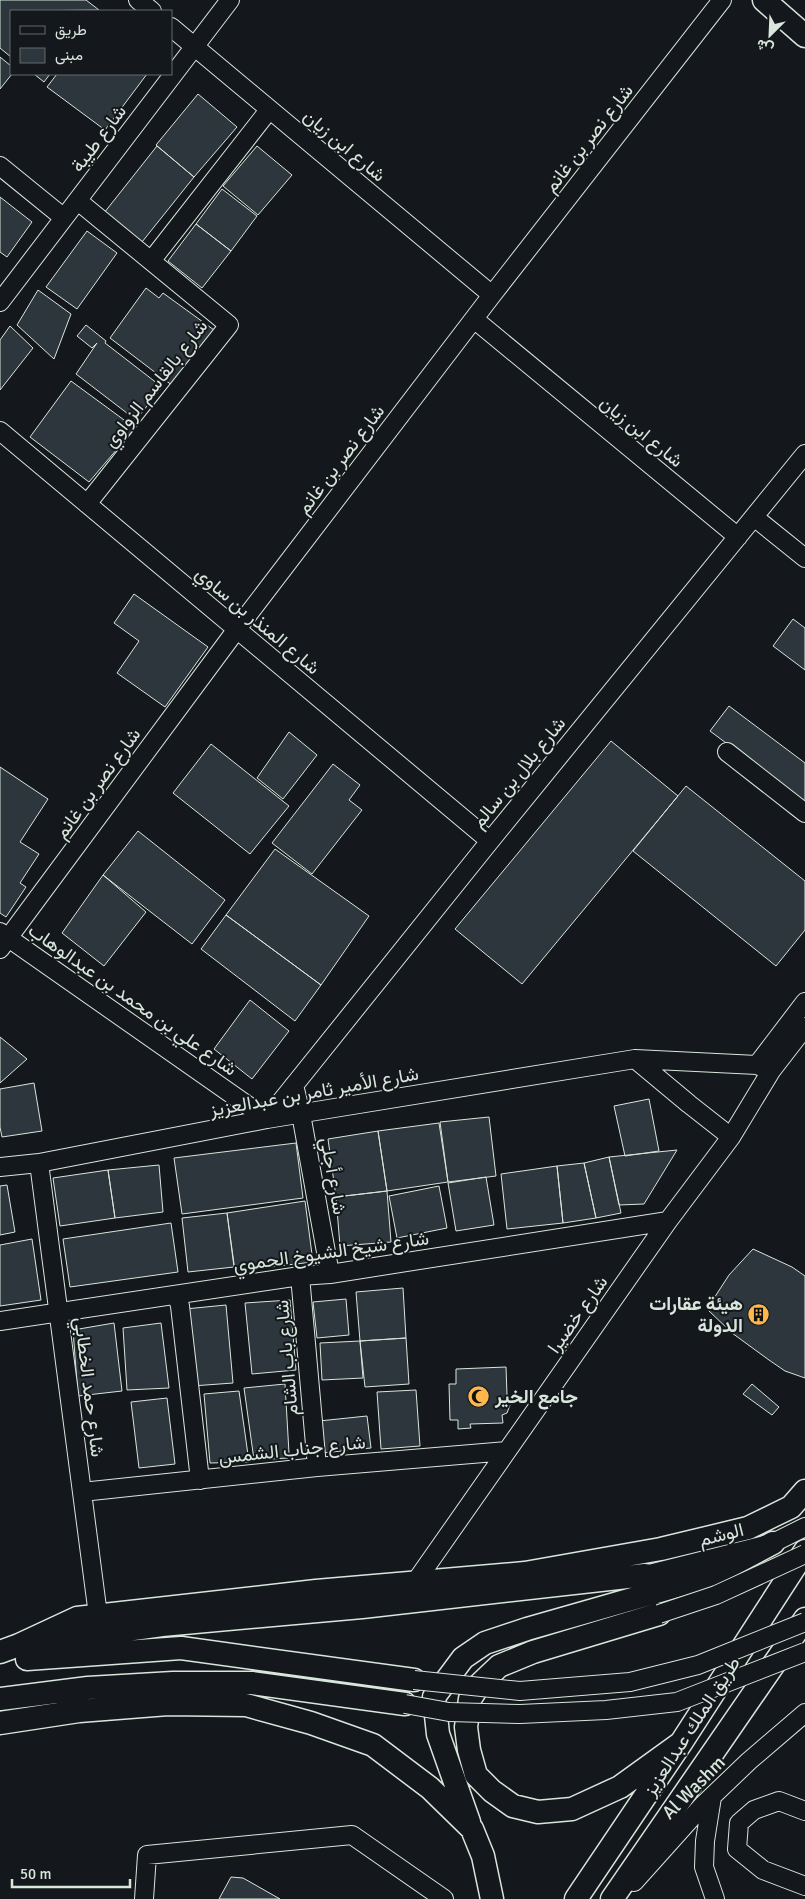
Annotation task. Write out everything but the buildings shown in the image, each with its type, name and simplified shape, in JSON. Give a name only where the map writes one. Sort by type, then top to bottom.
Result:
[{"type":"main road","points":[[764,0],[805,36]]},
{"type":"main road","points":[[10,1649],[77,1618],[316,1590],[525,1573],[661,1549],[748,1528],[791,1507],[805,1491]]},
{"type":"main road","points":[[492,1899],[483,1856],[438,1734],[434,1697],[463,1658],[485,1644],[527,1629],[629,1601],[709,1576],[773,1543]]},
{"type":"main road","name":"طريق الملك عبدالعزيز","points":[[576,1899],[805,1553]]},
{"type":"main road","points":[[10,1649],[162,1625],[362,1607],[645,1575]]},
{"type":"main road","points":[[659,1614],[533,1652],[499,1666],[479,1685],[470,1699],[466,1727],[469,1750],[476,1775],[492,1791],[513,1806],[538,1812],[572,1808],[620,1787],[681,1743]]},
{"type":"main road","name":"طريق الملك عبدالعزيز","points":[[612,1899],[805,1621]]},
{"type":"main road","points":[[0,1662],[68,1655],[181,1648],[414,1680]]},
{"type":"main road","points":[[0,1699],[88,1688],[173,1683],[252,1684],[405,1704]]},
{"type":"main road","points":[[0,1723],[79,1711],[168,1704],[246,1705],[311,1723],[374,1744],[430,1788],[472,1829]]},
{"type":"street","points":[[138,0],[151,10]]},
{"type":"street","name":"شارع طيبة","points":[[0,302],[230,0]]},
{"type":"street","name":"شارع نصر بن غانم","points":[[3,940],[492,295],[722,0]]},
{"type":"street","name":"شارع ابن زيان","points":[[172,28],[492,295]]},
{"type":"street","points":[[151,261],[269,110]]},
{"type":"street","points":[[0,166],[64,218]]},
{"type":"street","name":"شارع بالقاسم الزواوي","points":[[78,201],[229,325],[87,504]]},
{"type":"street","name":"شارع ابن زيان","points":[[474,320],[738,537]]},
{"type":"street","name":"شارع المنذر بن ساوي","points":[[0,431],[490,841]]},
{"type":"street","name":"شارع بلال بن سالم","points":[[267,1119],[805,454]]},
{"type":"street","points":[[754,517],[805,558]]},
{"type":"street","points":[[726,752],[805,813]]},
{"type":"street","name":"شارع علي بن محمد بن عبدالوهاب","points":[[3,940],[267,1119]]},
{"type":"street","points":[[764,1068],[805,1002]]},
{"type":"street","points":[[764,1068],[805,1028]]},
{"type":"street","points":[[635,1059],[731,1137]]},
{"type":"street","name":"شارع الأمير ثامر بن عبدالعزيز","points":[[0,1167],[39,1163],[267,1119],[635,1059],[764,1068]]},
{"type":"street","name":"شارع خضيرا","points":[[416,1581],[668,1221],[731,1137],[764,1068]]},
{"type":"street","name":"شارع أجلي","points":[[294,1084],[330,1274]]},
{"type":"street","name":"شارع حمد الخطابي","points":[[39,1163],[98,1615]]},
{"type":"street","name":"شارع شيخ الشيوخ الحموي","points":[[0,1321],[177,1296],[300,1276],[330,1274],[668,1221]]},
{"type":"street","name":"شارع باب الشام","points":[[300,1276],[317,1467]]},
{"type":"street","points":[[177,1296],[180,1306],[200,1480]]},
{"type":"street","name":"شارع جناب الشمس","points":[[82,1492],[317,1467],[507,1451]]},
{"type":"street","name":"الوشم","points":[[645,1575],[773,1543],[805,1527]]},
{"type":"street","points":[[659,1614],[716,1595],[805,1553]]},
{"type":"street","points":[[414,1680],[520,1691],[630,1682],[698,1665],[805,1621]]},
{"type":"street","points":[[405,1704],[449,1712],[520,1714],[606,1710],[677,1702],[805,1652]]},
{"type":"street","name":"Al Washm","points":[[619,1899],[712,1797],[749,1761],[805,1713]]},
{"type":"street","points":[[712,1797],[705,1841],[704,1867],[715,1899]]},
{"type":"street","points":[[805,1811],[778,1801],[754,1810],[739,1823],[737,1849],[764,1870],[805,1886]]},
{"type":"street","points":[[144,1899],[147,1855],[352,1835],[444,1899]]},
{"type":"place","name":"هيئة عقارات الدولة","points":[[759,1314]]},
{"type":"place","name":"جامع الخير","points":[[479,1396]]}]
